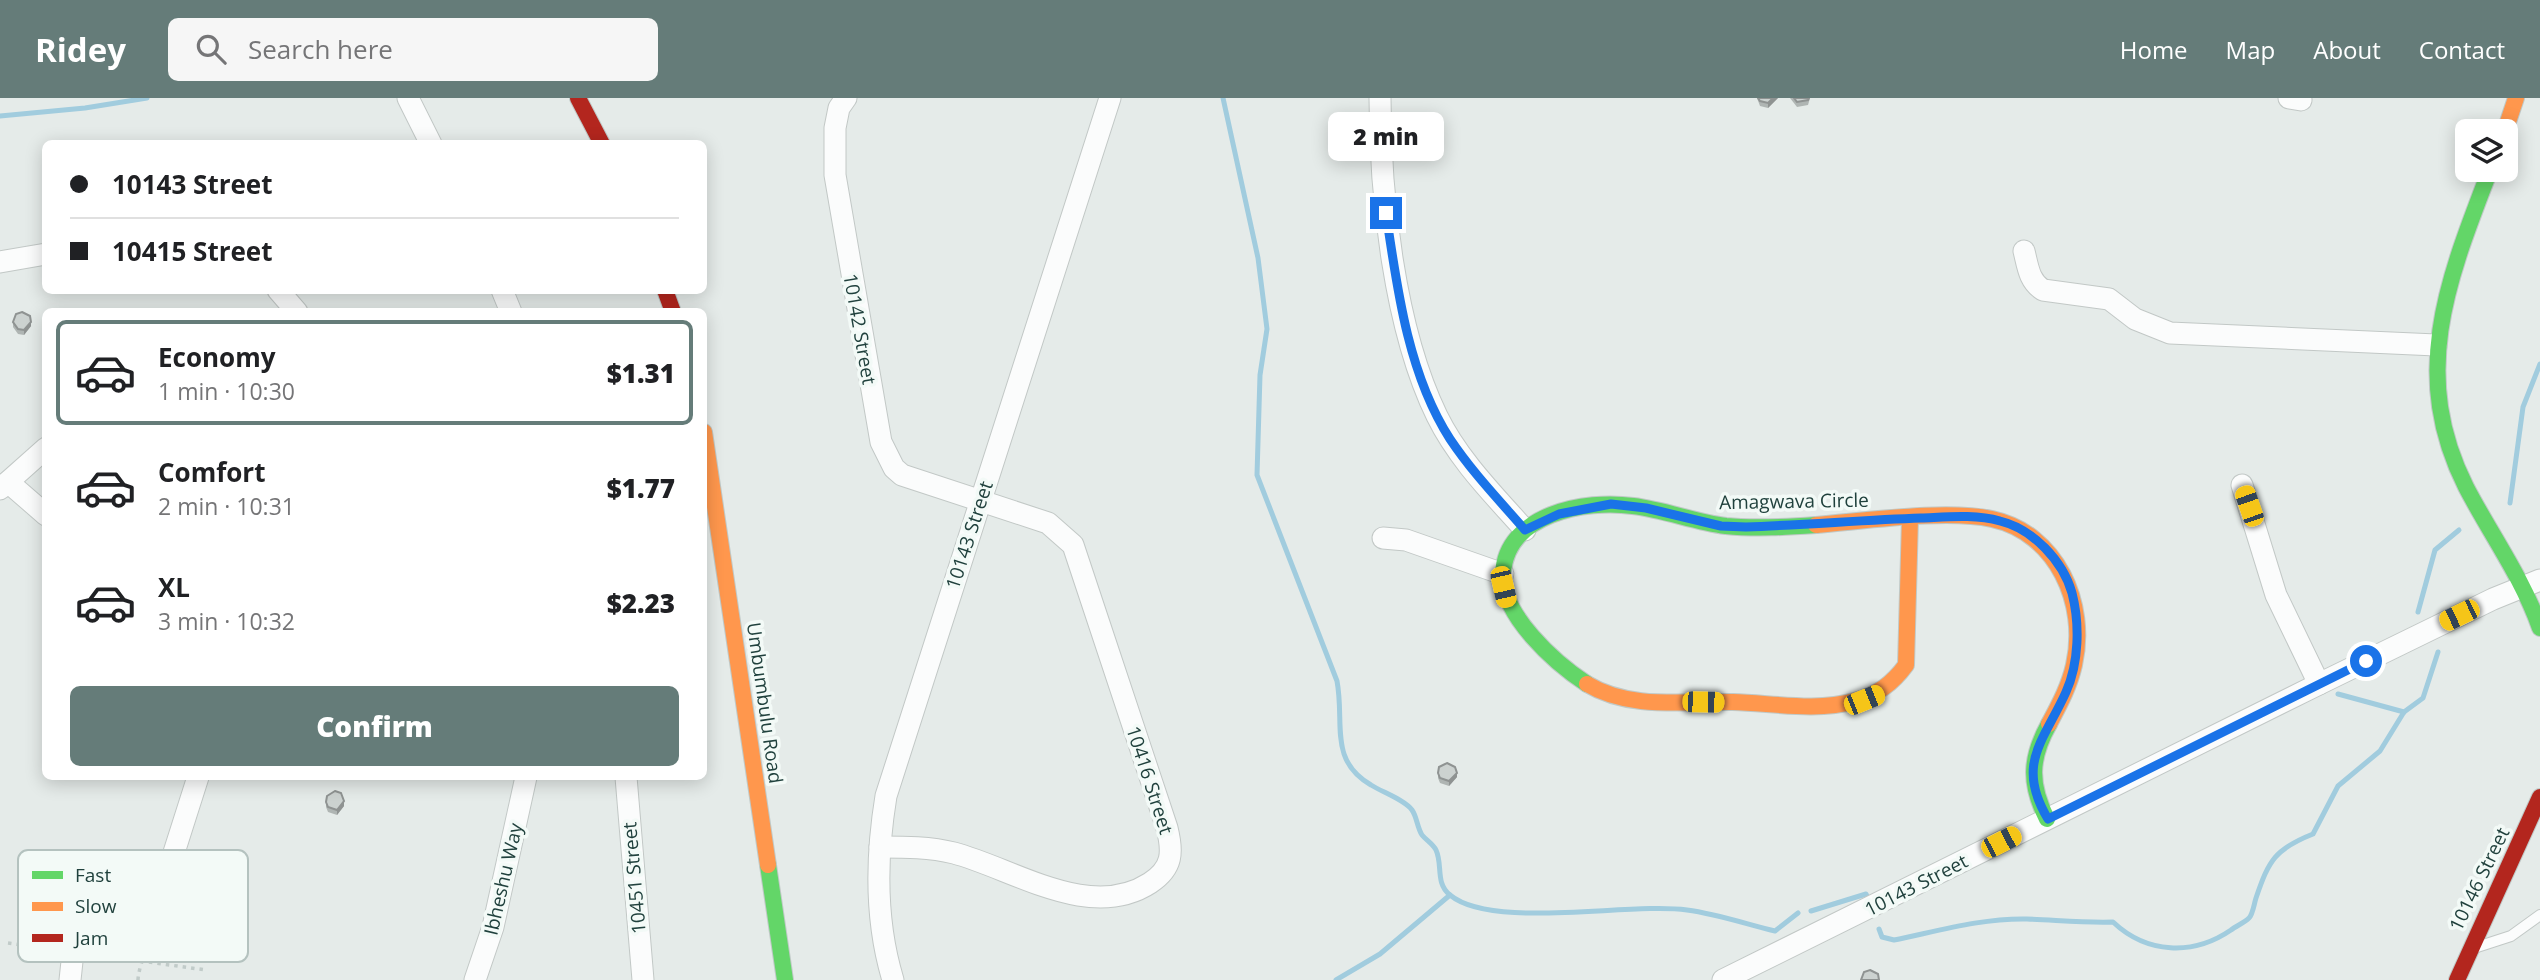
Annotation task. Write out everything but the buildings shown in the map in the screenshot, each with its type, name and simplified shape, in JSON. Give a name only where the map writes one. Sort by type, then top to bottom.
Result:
[{"type":"street","points":[[408,98],[429,140]]},
{"type":"street","points":[[578,98],[600,140]]},
{"type":"street","name":"10142 Street","points":[[846,98],[839,108],[835,128],[835,175],[881,442],[894,468],[902,475],[980,500]]},
{"type":"street","name":"10143 Street","points":[[893,980],[881,921],[880,847],[886,796],[1110,98]]},
{"type":"street","points":[[1380,98],[1381,175],[1386,213],[1395,271],[1416,363],[1449,438],[1475,474],[1525,530],[1507,556],[1503,574],[1507,603],[1531,637],[1576,678],[1607,694],[1654,701],[1864,700],[1886,689],[1900,676],[1906,665],[1910,518]]},
{"type":"street","points":[[2509,119],[2516,98]]},
{"type":"street","points":[[2485,182],[2448,281],[2439,315],[2437,397],[2452,456],[2532,583],[2540,628]]},
{"type":"street","points":[[2024,251],[2030,276],[2043,290],[2109,299],[2135,319],[2170,333],[2437,345]]},
{"type":"street","points":[[0,262],[42,255]]},
{"type":"street","points":[[281,294],[294,308]]},
{"type":"street","points":[[42,452],[4,486],[42,512]]},
{"type":"street","name":"Umbumbulu Road","points":[[707,452],[785,980]]},
{"type":"street","points":[[2242,485],[2276,595],[2319,684]]},
{"type":"street","name":"10416 Street","points":[[880,847],[939,850],[1072,894],[1098,896],[1140,889],[1166,870],[1171,858],[1167,828],[1144,766],[1113,662],[1073,545],[1048,523],[980,500]]},
{"type":"street","name":"Amagwava Circle","points":[[1525,530],[1559,514],[1611,504],[1646,508],[1721,526],[1779,526],[1910,518],[1986,518],[2018,527],[2034,537],[2047,551],[2069,585],[2077,621],[2074,666],[2067,691],[2042,736],[2031,769],[2036,794],[2048,819]]},
{"type":"street","points":[[1383,538],[1406,540],[1503,574]]},
{"type":"street","name":"10143 Street","points":[[1723,980],[2319,684],[2532,583]]},
{"type":"street","points":[[175,850],[197,780]]},
{"type":"street","name":"Ibheshu Way","points":[[475,980],[494,927],[525,780]]},
{"type":"street","name":"10451 Street","points":[[626,780],[643,980]]},
{"type":"street","name":"10146 Street","points":[[2457,980],[2468,950],[2540,797]]},
{"type":"street","points":[[70,980],[72,962]]},
{"type":"lane","points":[[2468,950],[2511,936],[2540,915]]},
{"type":"path","points":[[8,943],[18,944]]},
{"type":"path","points":[[138,980],[138,971],[143,962]]},
{"type":"path","points":[[156,962],[206,970]]},
{"type":"waterway","points":[[0,116],[85,108],[147,98]]},
{"type":"waterway","points":[[1223,98],[1258,258],[1267,329],[1260,375],[1257,475],[1337,681],[1341,739],[1349,764],[1371,785],[1409,806],[1422,835],[1436,850],[1445,890],[1470,905],[1497,911],[1528,913],[1662,908],[1687,910],[1775,931],[1798,913]]},
{"type":"waterway","points":[[2510,503],[2523,407],[2540,364]]},
{"type":"waterway","points":[[2418,612],[2435,550],[2459,530]]},
{"type":"waterway","points":[[1879,929],[1882,937],[1894,940],[1977,923],[2027,919],[2113,922],[2140,940],[2171,948],[2201,944],[2216,938],[2249,918],[2265,874],[2275,857],[2290,845],[2313,834],[2338,786],[2380,751],[2404,712],[2423,698],[2438,652]]},
{"type":"waterway","points":[[2338,694],[2404,712]]},
{"type":"waterway","points":[[1811,911],[1866,894],[1868,899]]},
{"type":"waterway","points":[[1336,980],[1380,954],[1450,895]]},
{"type":"traffic: fast","points":[[2486,182],[2449,288],[2441,327],[2437,366],[2440,405],[2449,445],[2466,487],[2515,574],[2540,628]]},
{"type":"traffic: fast","points":[[1587,684],[1560,664],[1532,636],[1511,606],[1505,590],[1503,574],[1507,554],[1518,537],[1533,524],[1572,509],[1614,504],[1726,526],[1760,528],[1816,525]]},
{"type":"traffic: fast","points":[[2047,819],[2037,794],[2034,771],[2038,748],[2049,724]]},
{"type":"traffic: fast","points":[[768,865],[785,980]]},
{"type":"traffic: slow","points":[[2509,119],[2516,98]]},
{"type":"traffic: slow","points":[[707,452],[768,865]]},
{"type":"traffic: slow","points":[[1816,525],[1905,517],[1973,516],[2015,527],[2034,539],[2050,555],[2063,574],[2076,618],[2074,665],[2067,688],[2049,724]]},
{"type":"traffic: slow","points":[[1587,684],[1621,698],[1658,702],[1825,706],[1855,701],[1871,695],[1890,683],[1906,665],[1910,518]]},
{"type":"traffic: jam","points":[[578,98],[600,140]]},
{"type":"traffic: jam","points":[[666,294],[672,308]]},
{"type":"traffic: jam","points":[[2457,980],[2540,797]]},
{"type":"route","points":[[1386,213],[1395,271],[1416,363],[1437,416],[1475,474],[1525,530],[1559,514],[1611,504],[1646,508],[1721,526],[1746,527],[1910,518],[1986,518],[2018,527],[2034,537],[2059,567],[2069,585],[2077,621],[2074,666],[2067,691],[2042,736],[2031,769],[2036,794],[2048,819],[2366,661]]}]
